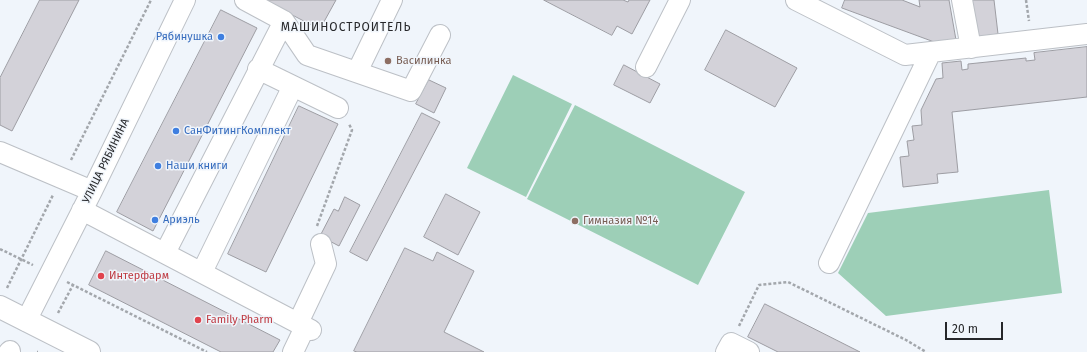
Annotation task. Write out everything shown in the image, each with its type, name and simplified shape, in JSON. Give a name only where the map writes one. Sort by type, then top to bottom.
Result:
[{"type":"main road","points":[[3,298],[26,321],[89,352]]},
{"type":"street","name":"УЛИЦА РЯБИНИНА","points":[[26,321],[92,191],[185,0]]},
{"type":"street","points":[[245,0],[284,21],[307,55],[411,91],[440,35]]},
{"type":"street","points":[[357,72],[392,0]]},
{"type":"street","points":[[646,67],[680,0]]},
{"type":"street","points":[[796,0],[831,8],[905,55],[1087,34]]},
{"type":"street","points":[[962,0],[971,48]]},
{"type":"street","points":[[165,253],[258,69],[284,21]]},
{"type":"street","points":[[829,264],[931,52]]},
{"type":"street","points":[[258,69],[338,108]]},
{"type":"street","points":[[202,272],[293,86]]},
{"type":"street","points":[[0,152],[92,191]]},
{"type":"street","points":[[82,210],[305,326]]},
{"type":"street","points":[[292,352],[305,326],[326,264],[321,244]]},
{"type":"street","points":[[729,347],[749,352]]},
{"type":"path","points":[[3,298],[21,259],[151,0]]},
{"type":"path","points":[[321,244],[317,226],[352,130],[338,108]]},
{"type":"path","points":[[0,248],[33,265]]},
{"type":"path","points":[[61,279],[207,352]]},
{"type":"path","points":[[729,347],[759,285],[788,282],[906,340],[926,352]]},
{"type":"path","points":[[56,315],[73,284]]},
{"type":"green space","points":[[513,75],[572,104],[526,197],[467,168]]},
{"type":"green space","points":[[575,105],[745,192],[698,285],[527,199]]},
{"type":"green space","points":[[1049,190],[1062,293],[886,316],[838,273],[868,213]]},
{"type":"building","points":[[40,0],[79,0],[12,131],[0,125],[0,78]]},
{"type":"building","points":[[264,0],[336,0],[320,29]]},
{"type":"building","points":[[544,0],[623,0],[628,2],[629,0],[650,0],[632,34],[617,26],[612,35]]},
{"type":"building","points":[[845,0],[902,0],[920,7],[919,0],[949,0],[956,40],[937,43],[842,8]]},
{"type":"building","points":[[971,0],[994,0],[998,34],[976,37]]},
{"type":"building","points":[[221,10],[257,28],[153,231],[117,212]]},
{"type":"building","points":[[726,30],[797,68],[775,107],[705,70]]},
{"type":"building","points":[[1087,47],[1087,97],[952,112],[958,172],[937,174],[938,183],[903,187],[900,157],[909,156],[907,141],[914,140],[912,126],[922,125],[921,110],[936,79],[943,78],[942,63],[961,61],[962,70],[968,69],[968,64],[1026,58],[1026,61],[1035,60],[1034,53]]},
{"type":"building","points":[[624,65],[660,84],[650,103],[614,85]]},
{"type":"building","points":[[429,80],[446,88],[434,113],[416,104]]},
{"type":"building","points":[[299,106],[338,124],[266,272],[228,254]]},
{"type":"building","points":[[422,113],[440,122],[367,261],[350,252]]},
{"type":"building","points":[[446,194],[480,212],[458,255],[424,237]]},
{"type":"building","points":[[345,197],[360,205],[339,246],[320,236],[334,209],[338,211]]},
{"type":"building","points":[[405,248],[433,261],[437,252],[474,271],[444,332],[484,352],[354,351]]},
{"type":"building","points":[[106,251],[280,340],[273,352],[221,352],[89,285]]},
{"type":"building","points":[[765,304],[860,352],[778,352],[748,337]]},
{"type":"place","name":"Рябинушка","points":[[221,37]]},
{"type":"place","name":"Василинка","points":[[388,61]]},
{"type":"place","name":"СанФитингКомплект","points":[[176,131]]},
{"type":"place","name":"Наши книги","points":[[158,166]]},
{"type":"place","name":"Ариэль","points":[[155,220]]},
{"type":"place","name":"Гимназия №14","points":[[575,221]]},
{"type":"place","name":"Интерфарм","points":[[101,276]]},
{"type":"place","name":"Family Pharm","points":[[198,320]]},
{"type":"district","name":"МАШИНОСТРОИТЕЛЬ","points":[[346,28]]}]
